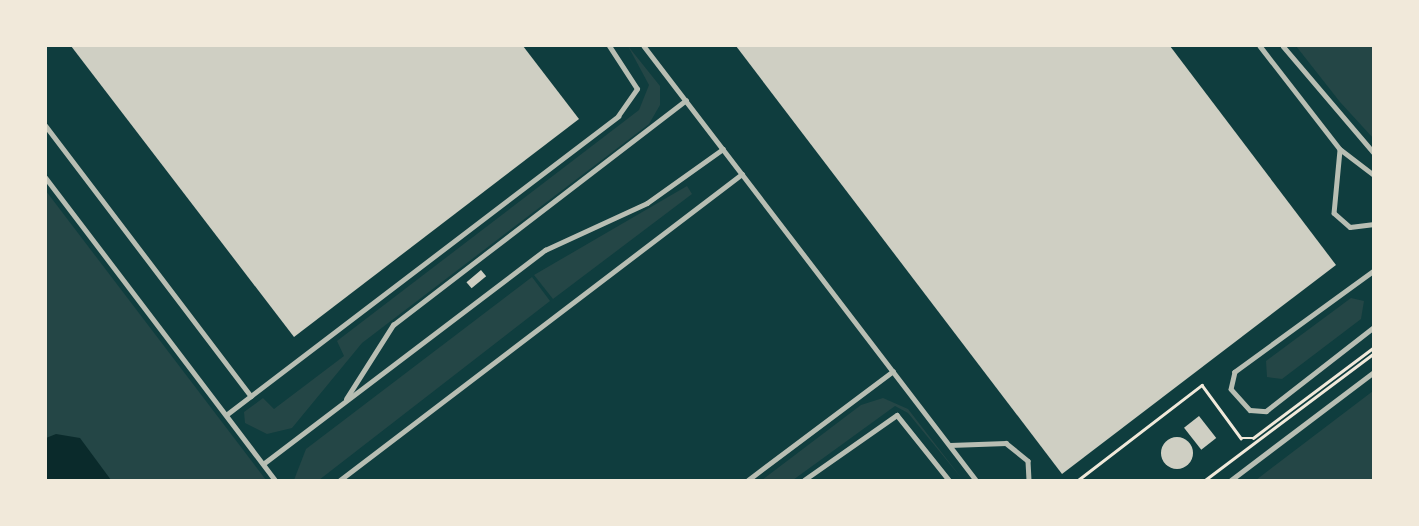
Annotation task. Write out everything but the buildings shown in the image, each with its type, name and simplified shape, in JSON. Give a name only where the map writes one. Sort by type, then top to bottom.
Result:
[{"type":"lane","points":[[226,415],[618,116],[637,89],[609,46]]},
{"type":"lane","points":[[644,46],[976,481]]},
{"type":"lane","points":[[1260,46],[1340,149],[1374,175]]},
{"type":"lane","points":[[1283,46],[1374,153]]},
{"type":"lane","points":[[344,403],[393,325],[686,100]]},
{"type":"lane","points":[[46,126],[251,396]]},
{"type":"lane","points":[[262,464],[545,250],[647,203],[723,149]]},
{"type":"lane","points":[[1340,149],[1334,213],[1350,227],[1374,224]]},
{"type":"lane","points":[[340,481],[742,174]]},
{"type":"lane","points":[[46,178],[275,481]]},
{"type":"lane","points":[[1374,271],[1346,288],[1235,372],[1231,389],[1250,410],[1266,411],[1374,327]]},
{"type":"lane","points":[[748,481],[893,371]]},
{"type":"lane","points":[[1231,481],[1374,372]]},
{"type":"lane","points":[[804,481],[897,415],[949,481]]},
{"type":"lane","points":[[950,446],[1006,443],[1028,461],[1029,481]]},
{"type":"path","points":[[1079,481],[1202,386],[1241,438],[1253,438],[1374,346]]},
{"type":"path","points":[[1205,481],[1374,353]]},
{"type":"shaded area","points":[[628,46],[660,86],[660,105],[649,124],[362,343],[292,428],[267,434],[245,423],[244,412],[263,398],[274,409],[344,356],[337,341],[639,110],[649,85]]},
{"type":"shaded area","points":[[1296,46],[1373,46],[1373,138],[1340,102]]},
{"type":"shaded area","points":[[687,186],[692,194],[553,299],[534,275]]},
{"type":"shaded area","points":[[46,191],[266,480],[46,480]]},
{"type":"shaded area","points":[[532,277],[550,301],[319,480],[294,480],[306,449]]},
{"type":"shaded area","points":[[1351,298],[1364,301],[1361,319],[1282,379],[1267,377],[1266,361]]},
{"type":"shaded area","points":[[1373,391],[1373,480],[1256,480]]},
{"type":"shaded area","points":[[883,398],[908,409],[963,480],[908,413],[895,406],[793,480],[762,480],[861,405]]},
{"type":"shaded area","points":[[56,434],[80,438],[111,480],[46,480],[46,438]]}]
